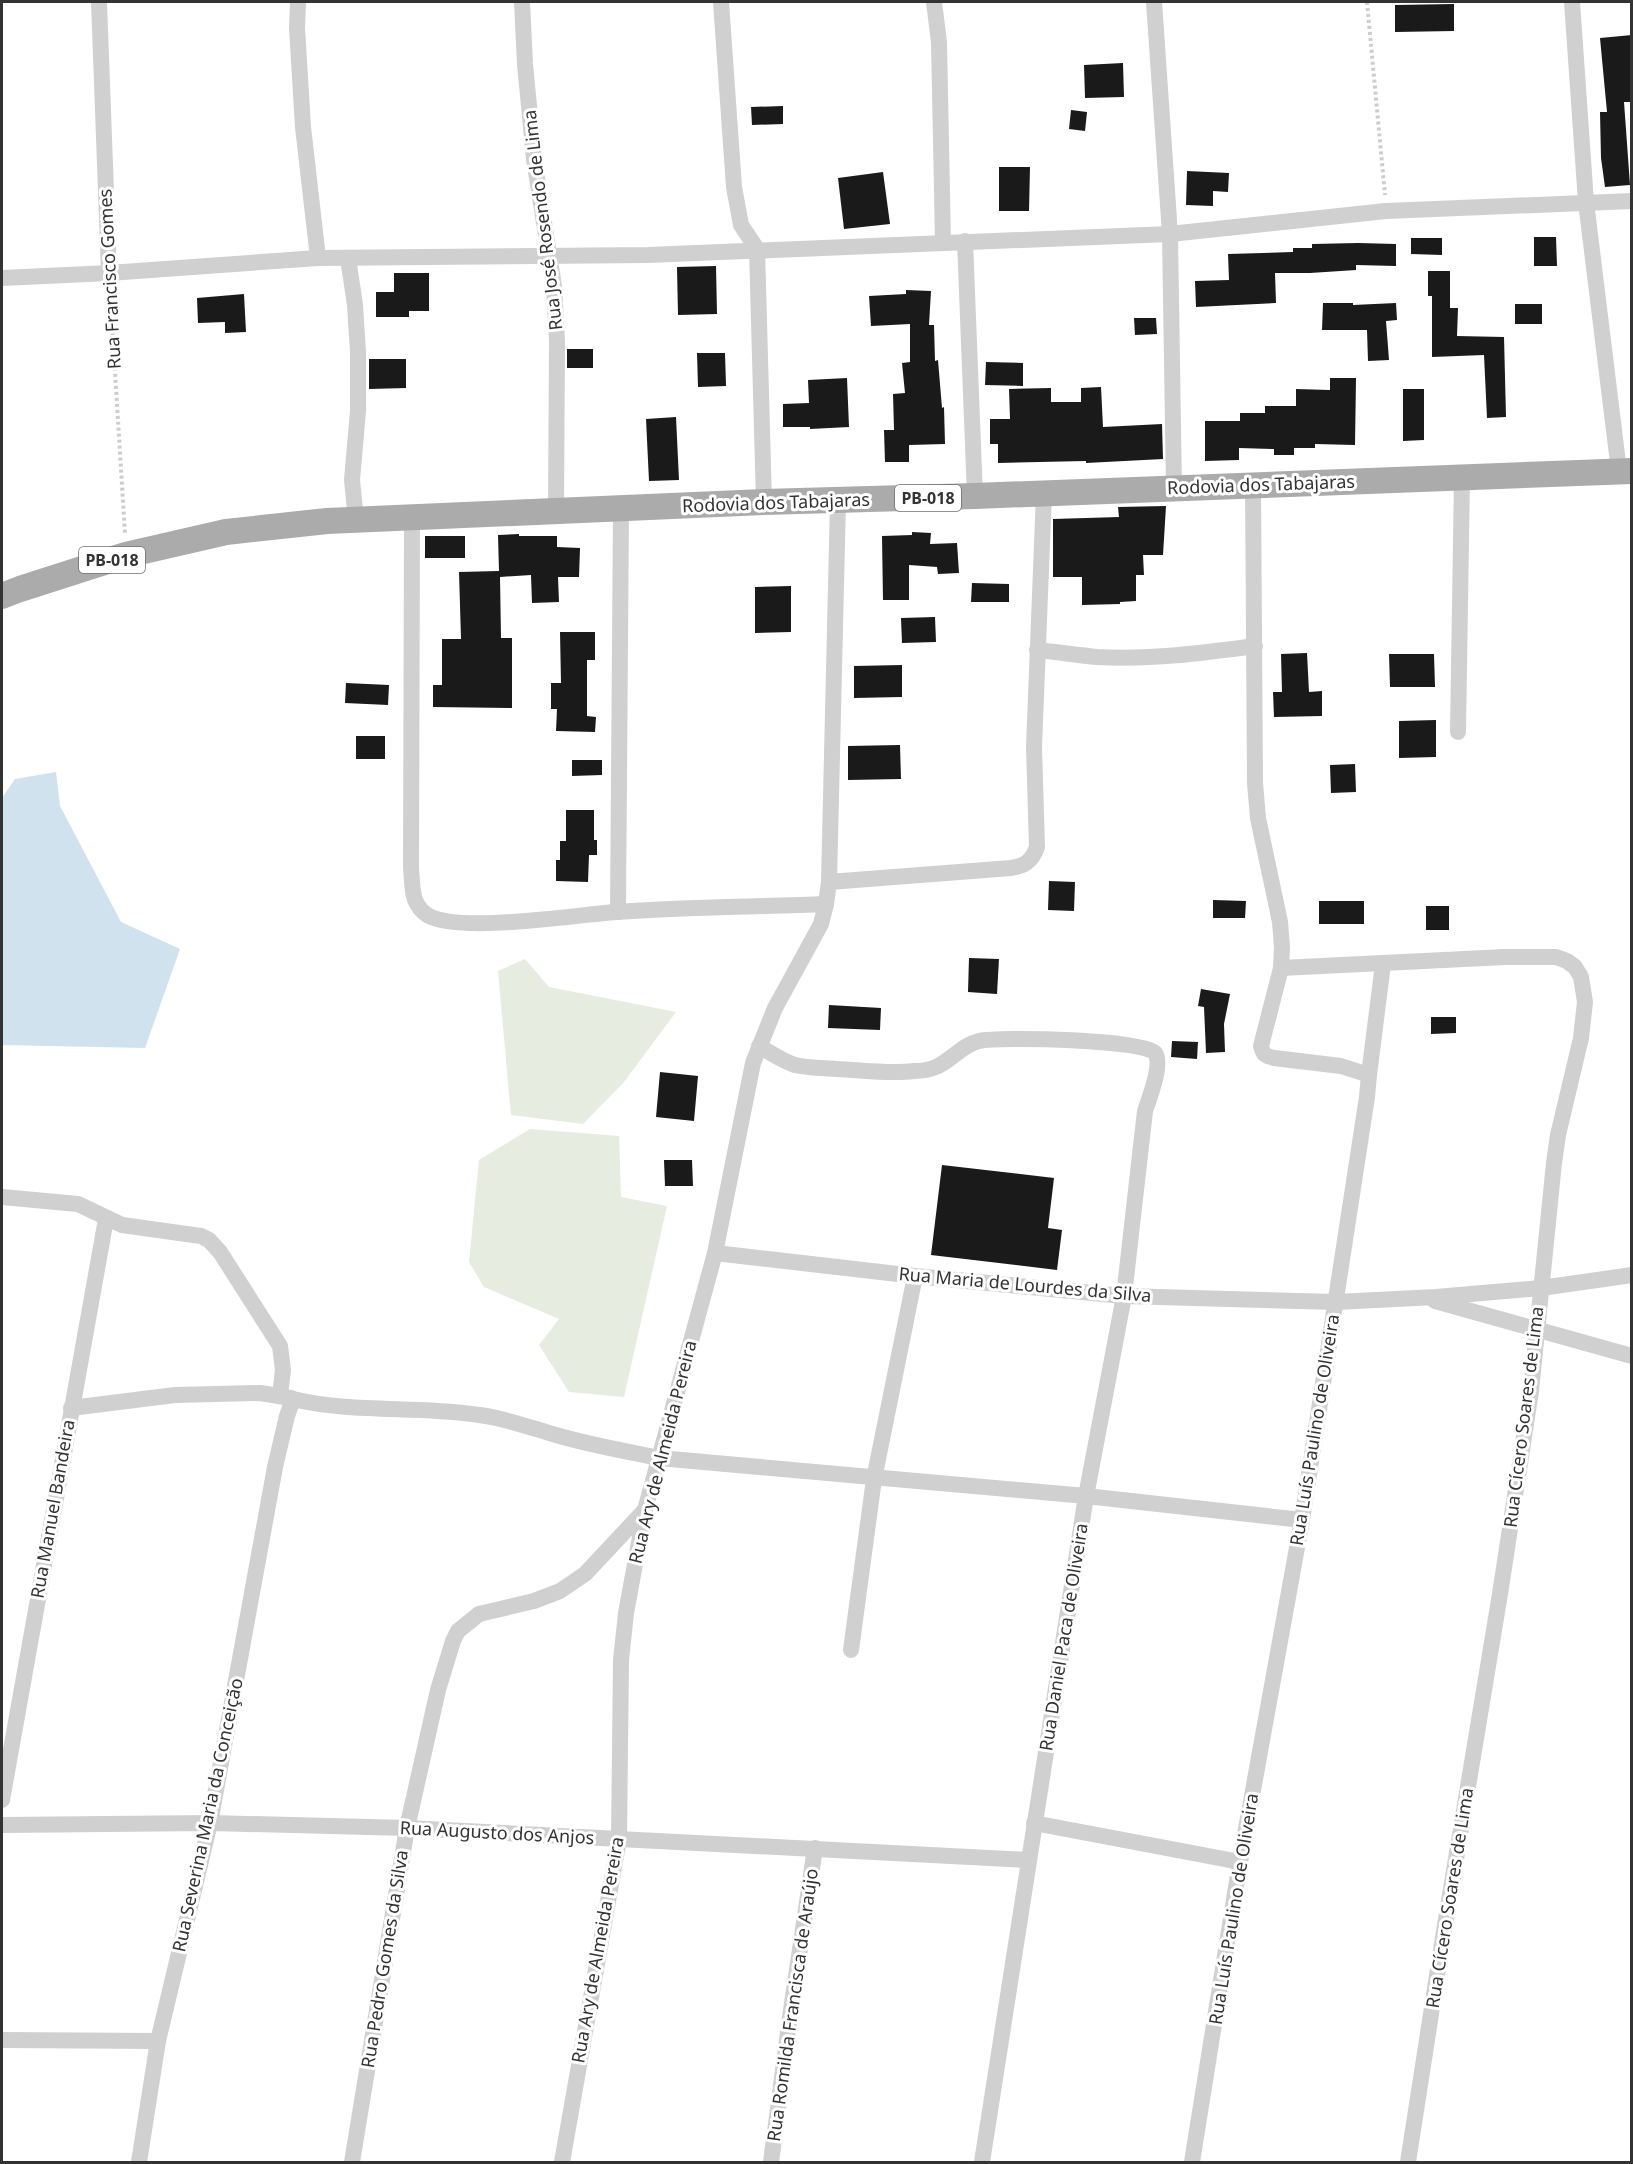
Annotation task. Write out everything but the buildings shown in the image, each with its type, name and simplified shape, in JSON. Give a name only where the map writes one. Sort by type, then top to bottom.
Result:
[{"type":"main road","name":"Rodovia dos Tabajaras","points":[[2,596],[20,588],[126,555],[226,532],[356,520],[764,502],[1625,471]]},
{"type":"street","name":"Rua Francisco Gomes","points":[[99,2],[109,273]]},
{"type":"street","points":[[298,2],[297,28],[303,127],[318,258]]},
{"type":"street","name":"Rua José Rosendo de Lima","points":[[522,2],[534,159],[554,286],[557,341],[556,511]]},
{"type":"street","points":[[721,2],[734,187],[741,225],[757,249],[764,502]]},
{"type":"street","points":[[934,2],[939,42],[943,242]]},
{"type":"street","points":[[1154,2],[1170,234],[1174,489]]},
{"type":"street","points":[[1572,2],[1586,202],[1625,471]]},
{"type":"street","points":[[2,278],[318,258],[648,255],[1170,234],[1386,211],[1632,201]]},
{"type":"street","points":[[965,241],[975,496]]},
{"type":"street","points":[[348,258],[355,305],[358,352],[358,411],[352,480],[356,520]]},
{"type":"street","points":[[1458,732],[1462,477]]},
{"type":"street","points":[[1253,485],[1258,818],[1280,922],[1281,968],[1261,1046],[1262,1052],[1274,1058],[1341,1066],[1369,1075]]},
{"type":"street","points":[[829,882],[1011,868],[1023,866],[1034,856],[1037,847],[1034,747],[1044,493]]},
{"type":"street","name":"Rua Ary de Almeida Pereira","points":[[562,2163],[619,1839],[621,1660],[626,1613],[645,1509],[681,1369],[715,1253],[747,1087],[759,1046],[775,1008],[821,924],[826,904],[829,882],[838,501]]},
{"type":"street","points":[[618,912],[621,510]]},
{"type":"street","points":[[412,518],[411,868],[416,905],[428,915],[451,922],[485,922],[618,912],[826,904]]},
{"type":"street","points":[[1037,650],[1097,657],[1137,657],[1201,654],[1256,646]]},
{"type":"street","name":"Rua Cícero Soares de Lima","points":[[1281,968],[1504,957],[1556,957],[1575,967],[1581,976],[1584,992],[1584,1022],[1558,1135],[1531,1391],[1408,2163]]},
{"type":"street","name":"Rua Luís Paulino de Oliveira","points":[[1192,2163],[1240,1862],[1302,1520],[1367,1097],[1383,964]]},
{"type":"street","name":"Rua Daniel Paca de Oliveira","points":[[759,1046],[795,1065],[899,1072],[927,1070],[938,1066],[967,1045],[999,1038],[1031,1038],[1144,1048],[1155,1053],[1157,1058],[1154,1083],[1145,1111],[1124,1296],[1086,1496],[982,2163]]},
{"type":"street","name":"Rua Severina Maria da Conceição","points":[[2,1197],[66,1202],[87,1208],[122,1225],[188,1234],[208,1240],[220,1252],[280,1346],[287,1397],[287,1416],[275,1467],[210,1823],[158,2041],[139,2163]]},
{"type":"street","name":"Rua Manuel Bandeira","points":[[2,1800],[106,1219]]},
{"type":"street","name":"Rua Maria de Lourdes da Silva","points":[[715,1253],[915,1276],[1124,1296],[1336,1302],[1422,1298],[1541,1288],[1632,1275]]},
{"type":"street","points":[[851,1650],[874,1479],[915,1276]]},
{"type":"street","points":[[1422,1298],[1632,1356]]},
{"type":"street","points":[[71,1408],[175,1395],[242,1393],[386,1409],[452,1411],[480,1415],[596,1445],[659,1458],[874,1479],[1086,1496],[1302,1520]]},
{"type":"street","name":"Rua Pedro Gomes da Silva","points":[[352,2163],[407,1828],[438,1690],[458,1630],[479,1614],[534,1602],[560,1591],[585,1574],[645,1509]]},
{"type":"street","name":"Rua Augusto dos Anjos","points":[[2,1825],[210,1823],[407,1828],[1028,1860]]},
{"type":"street","points":[[1034,1823],[1240,1862]]},
{"type":"street","name":"Rua Romilda Francisca de Araújo","points":[[771,2163],[815,1848]]},
{"type":"street","points":[[2,2040],[158,2041]]},
{"type":"path","points":[[1367,2],[1386,211]]},
{"type":"path","name":"Rua Francisco Gomes","points":[[109,273],[126,555]]},
{"type":"shaded area","points":[[525,959],[549,987],[676,1012],[624,1082],[583,1124],[511,1115],[498,971]]},
{"type":"shaded area","points":[[530,1129],[619,1136],[621,1197],[667,1206],[624,1397],[569,1392],[539,1345],[559,1319],[484,1287],[469,1262],[479,1160]]},
{"type":"water","points":[[56,772],[60,806],[121,922],[180,949],[145,1048],[2,1045],[2,798],[15,779]]}]
